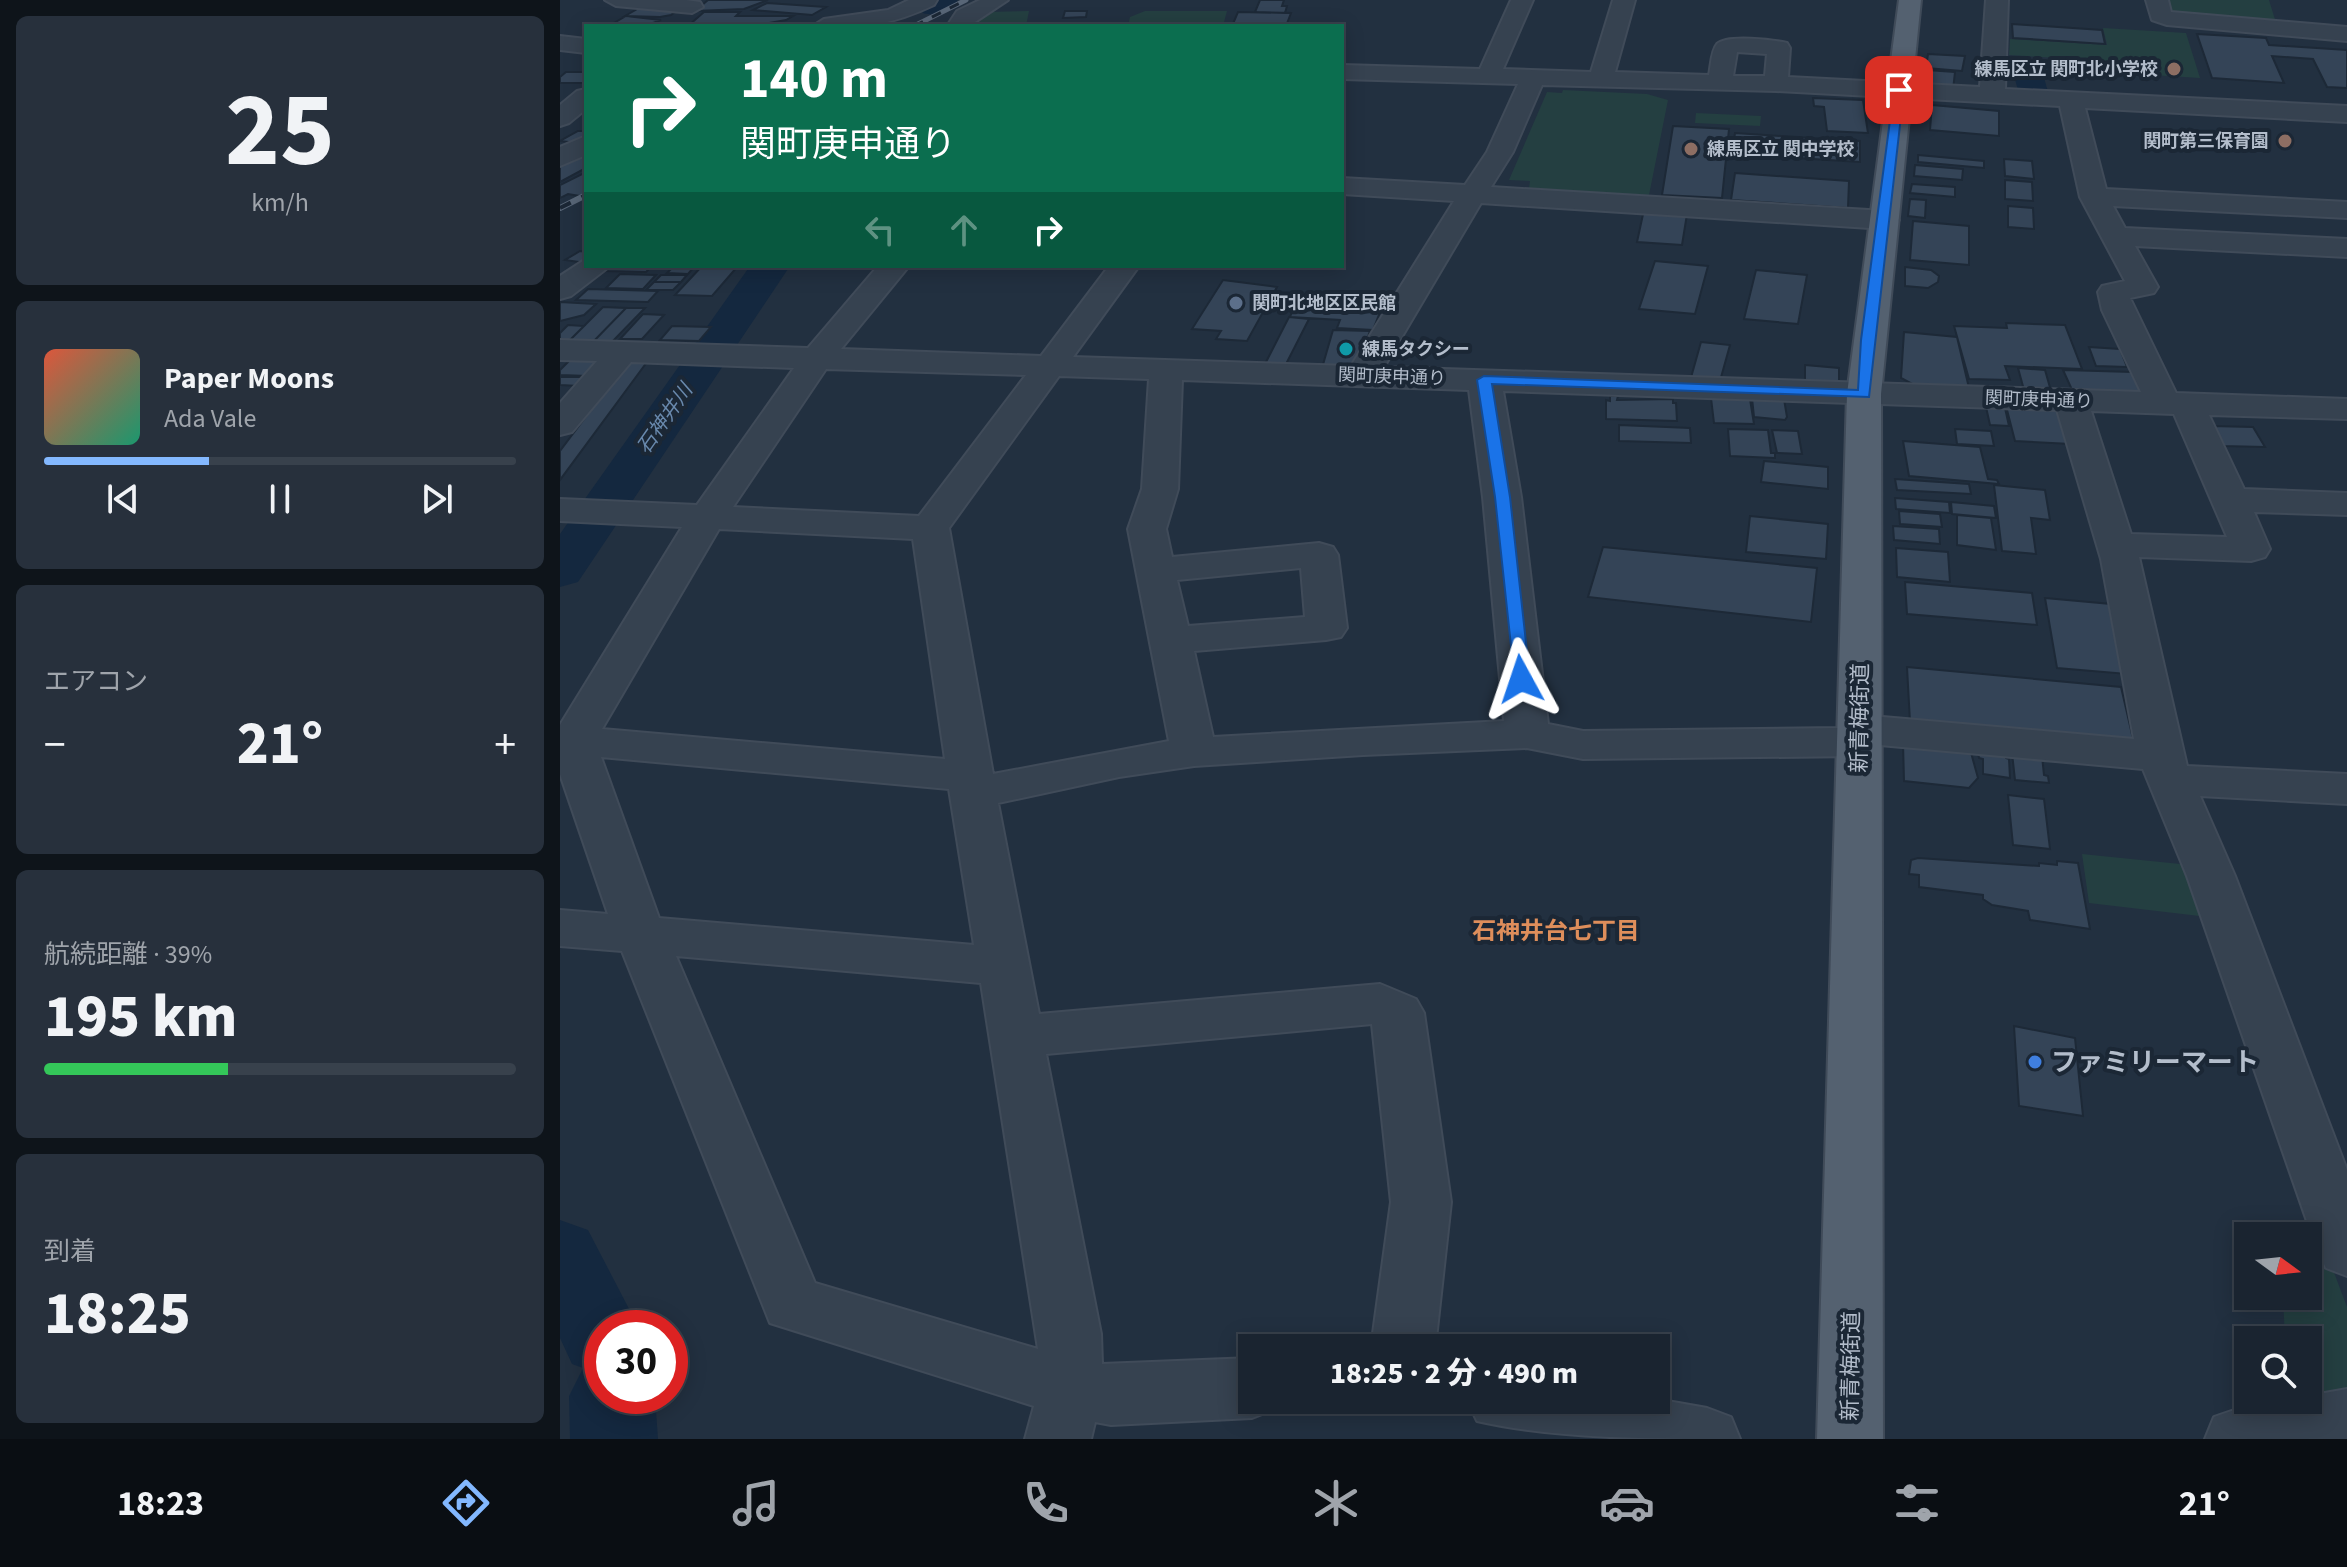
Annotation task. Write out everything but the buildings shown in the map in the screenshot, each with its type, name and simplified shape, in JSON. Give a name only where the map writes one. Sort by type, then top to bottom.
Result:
[{"type":"main road","name":"新青梅街道","points":[[1850,1439],[1864,394],[1910,0]]},
{"type":"street","points":[[616,0],[696,4]]},
{"type":"street","points":[[804,24],[845,0]]},
{"type":"street","points":[[838,24],[888,17],[926,0]]},
{"type":"street","points":[[960,24],[973,11],[997,0]]},
{"type":"street","points":[[1489,75],[1522,0]]},
{"type":"street","points":[[1601,78],[1624,0]]},
{"type":"street","points":[[1992,97],[1997,0]]},
{"type":"street","points":[[2157,0],[2160,15],[2167,18],[2347,34]]},
{"type":"street","points":[[671,24],[696,4]]},
{"type":"street","points":[[2279,5],[2347,12]]},
{"type":"street","points":[[560,43],[584,46]]},
{"type":"street","points":[[1720,82],[1726,48],[1731,45],[1779,48],[1776,84]]},
{"type":"street","points":[[1344,72],[1776,84],[2347,114]]},
{"type":"street","points":[[1362,376],[1500,152],[1534,76]]},
{"type":"street","points":[[560,118],[584,98]]},
{"type":"street","points":[[2071,100],[2094,197],[2143,287],[2113,292],[2118,310],[2230,500],[2251,549],[2117,545]]},
{"type":"street","points":[[560,158],[584,145]]},
{"type":"street","points":[[1344,186],[1885,220]]},
{"type":"street","points":[[2094,197],[2347,210]]},
{"type":"street","points":[[2113,236],[2347,248]]},
{"type":"street","points":[[560,290],[592,268]]},
{"type":"street","points":[[568,740],[707,518],[817,358],[892,268]]},
{"type":"street","points":[[1064,1413],[1069,1334],[971,785],[930,528],[1122,268]]},
{"type":"street","name":"関町庚申通り","points":[[560,350],[1484,380],[2344,413]]},
{"type":"street","points":[[560,425],[622,352]]},
{"type":"street","points":[[1166,369],[1160,489],[1147,529],[1194,752]]},
{"type":"street","points":[[1484,380],[1502,497],[1527,734]]},
{"type":"street","points":[[2071,401],[2117,545],[2165,768],[2332,1165],[2347,1250]]},
{"type":"street","points":[[2230,500],[2347,504]]},
{"type":"street","points":[[589,511],[930,528]]},
{"type":"street","points":[[1155,570],[1319,555],[1326,628],[1170,640]]},
{"type":"street","points":[[568,740],[971,785],[1194,752],[1527,734],[1583,745],[1860,735],[2347,789]]},
{"type":"street","points":[[568,740],[640,935],[792,1304],[1064,1413],[1111,1395],[1238,1389]]},
{"type":"street","points":[[560,928],[1004,966]]},
{"type":"street","points":[[1016,1036],[1380,1004],[1397,1013],[1421,1202],[1405,1334]]},
{"type":"street","points":[[1574,1414],[1707,1439]]},
{"type":"street","points":[[2238,1439],[2347,1419]]},
{"type":"green space","points":[[2162,0],[2269,0],[2277,26],[2171,15]]},
{"type":"green space","points":[[1029,11],[1026,24],[972,24],[987,12]]},
{"type":"green space","points":[[1145,11],[1227,11],[1224,24],[1128,24],[1130,17]]},
{"type":"green space","points":[[2103,28],[2186,33],[2200,78],[2058,69],[2057,58],[2009,55],[2010,39],[2107,45]]},
{"type":"green space","points":[[1563,90],[1647,94],[1668,100],[1649,195],[1529,189],[1530,181],[1509,180],[1547,92],[1562,93]]},
{"type":"green space","points":[[1696,113],[1761,116],[1760,126],[1695,123]]},
{"type":"green space","points":[[2082,854],[2190,865],[2208,917],[2089,903]]},
{"type":"green space","points":[[2322,1241],[2347,1307],[2347,1390],[2322,1394],[2322,1326],[2284,1326],[2284,1310],[2322,1310]]},
{"type":"water","points":[[2012,69],[2042,70],[2048,92],[2018,90]]},
{"type":"water","points":[[1748,138],[1823,143],[1823,154],[1746,150]]},
{"type":"waterway","name":"石神井川","points":[[933,7],[944,0]]},
{"type":"waterway","name":"石神井川","points":[[560,571],[769,268]]},
{"type":"waterway","name":"石神井川","points":[[560,1254],[588,1310]]},
{"type":"waterway","name":"石神井川","points":[[613,1414],[614,1439]]},
{"type":"railway","points":[[918,24],[966,0]]},
{"type":"railway","points":[[560,208],[584,196]]},
{"type":"place","name":"練馬区立 関町北小学校","points":[[2174,69]]},
{"type":"place","name":"関町第三保育園","points":[[2285,141]]},
{"type":"place","name":"練馬区立 関中学校","points":[[1691,149]]},
{"type":"place","name":"関町北地区区民館","points":[[1236,303]]},
{"type":"place","name":"練馬タクシー","points":[[1346,349]]},
{"type":"place","name":"ファミリーマート","points":[[2035,1062]]},
{"type":"district","name":"石神井台七丁目","points":[[1556,931]]},
{"type":"route","points":[[1521,679],[1502,497],[1484,380],[1864,394],[1899,90]]}]
